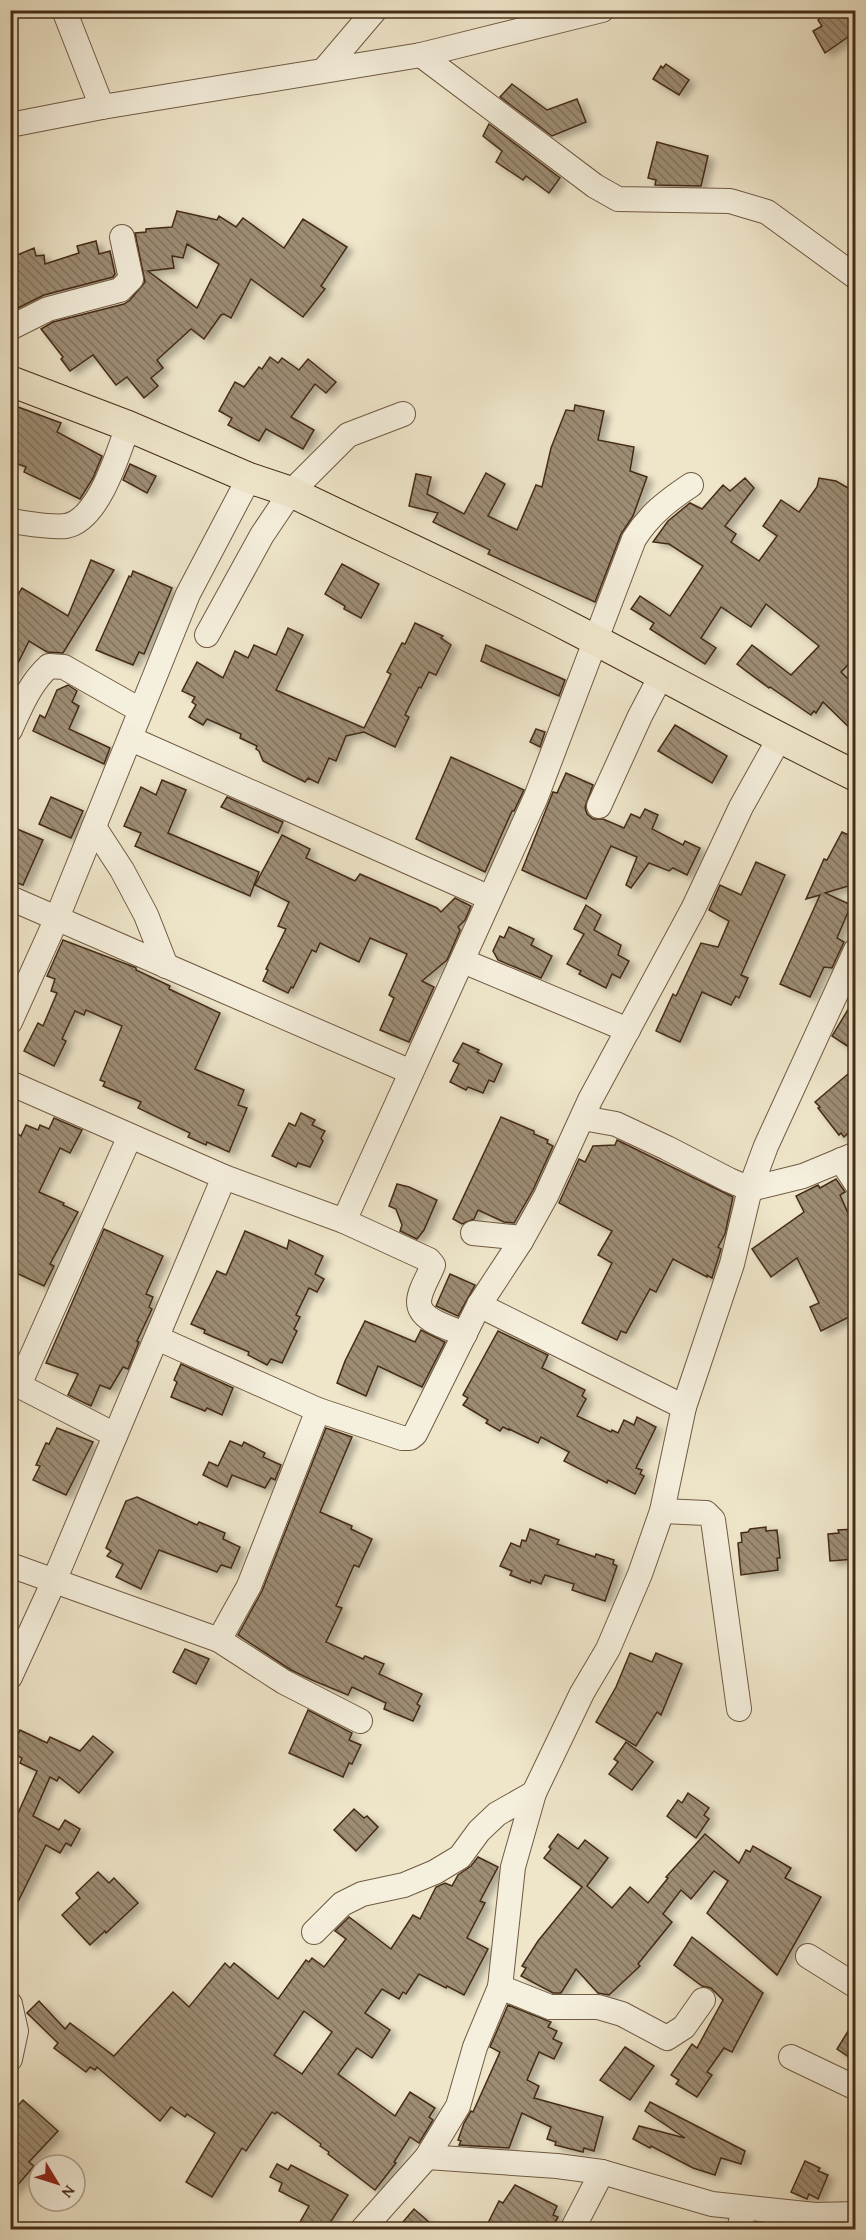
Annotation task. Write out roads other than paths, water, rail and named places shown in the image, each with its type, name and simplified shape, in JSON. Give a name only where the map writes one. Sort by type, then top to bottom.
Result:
[{"type":"main road","points":[[10,381],[128,426],[249,478],[291,492],[596,640],[779,739],[855,776]]},
{"type":"street","points":[[64,10],[102,107]]},
{"type":"street","points":[[324,70],[375,10]]},
{"type":"street","points":[[10,125],[102,107],[421,55],[602,10]]},
{"type":"street","points":[[421,55],[595,186],[618,199],[730,201],[767,212],[855,277]]},
{"type":"street","points":[[10,328],[48,309],[120,290],[131,279],[122,237]]},
{"type":"street","points":[[207,635],[262,534],[291,492],[348,435],[404,414]]},
{"type":"street","points":[[10,521],[65,526],[75,523],[88,512],[104,488],[128,426]]},
{"type":"street","points":[[10,1022],[57,918],[188,594],[249,478]]},
{"type":"street","points":[[344,1221],[536,797],[634,539],[645,521],[660,506],[691,485]]},
{"type":"street","points":[[10,730],[25,697],[38,676],[49,666],[64,668],[140,710]]},
{"type":"street","points":[[599,806],[662,674]]},
{"type":"street","points":[[131,738],[490,898]]},
{"type":"street","points":[[157,1338],[318,1410],[402,1438],[410,1438],[416,1434],[479,1305],[521,1241],[546,1196],[590,1100],[693,909],[741,807],[779,739]]},
{"type":"street","points":[[94,827],[122,870],[146,915],[166,966]]},
{"type":"street","points":[[10,898],[411,1072]]},
{"type":"street","points":[[362,2229],[427,2157],[458,2106],[475,2047],[500,1988],[513,1867],[534,1793],[582,1693],[608,1649],[640,1574],[662,1511],[684,1407],[732,1264],[750,1189],[766,1146],[855,950]]},
{"type":"street","points":[[463,961],[628,1030]]},
{"type":"street","points":[[10,1083],[224,1177],[344,1221],[429,1260],[433,1265],[419,1300],[421,1311],[428,1317],[465,1334]]},
{"type":"street","points":[[583,1118],[616,1124],[750,1189],[803,1176],[848,1157],[855,1184]]},
{"type":"street","points":[[115,1435],[15,1383],[130,1136]]},
{"type":"street","points":[[10,1677],[54,1581],[224,1177]]},
{"type":"street","points":[[473,1233],[512,1237],[521,1241]]},
{"type":"street","points":[[479,1305],[684,1407]]},
{"type":"street","points":[[219,1640],[249,1586],[318,1410]]},
{"type":"street","points":[[662,1511],[706,1513],[712,1520],[739,1709]]},
{"type":"street","points":[[10,1565],[219,1640],[284,1682],[360,1721]]},
{"type":"street","points":[[314,1932],[342,1904],[362,1894],[404,1885],[435,1872],[460,1857],[479,1832],[497,1814],[534,1793]]},
{"type":"street","points":[[808,1956],[855,1986]]},
{"type":"street","points":[[500,1988],[550,2007],[598,2007],[622,2014],[667,2038],[684,2028],[703,2000]]},
{"type":"street","points":[[10,2004],[16,2031],[10,2059]]},
{"type":"street","points":[[791,2056],[855,2088]]},
{"type":"street","points":[[427,2157],[557,2166],[602,2172],[712,2204],[741,2219],[855,2213]]},
{"type":"street","points":[[572,2229],[602,2172]]}]
